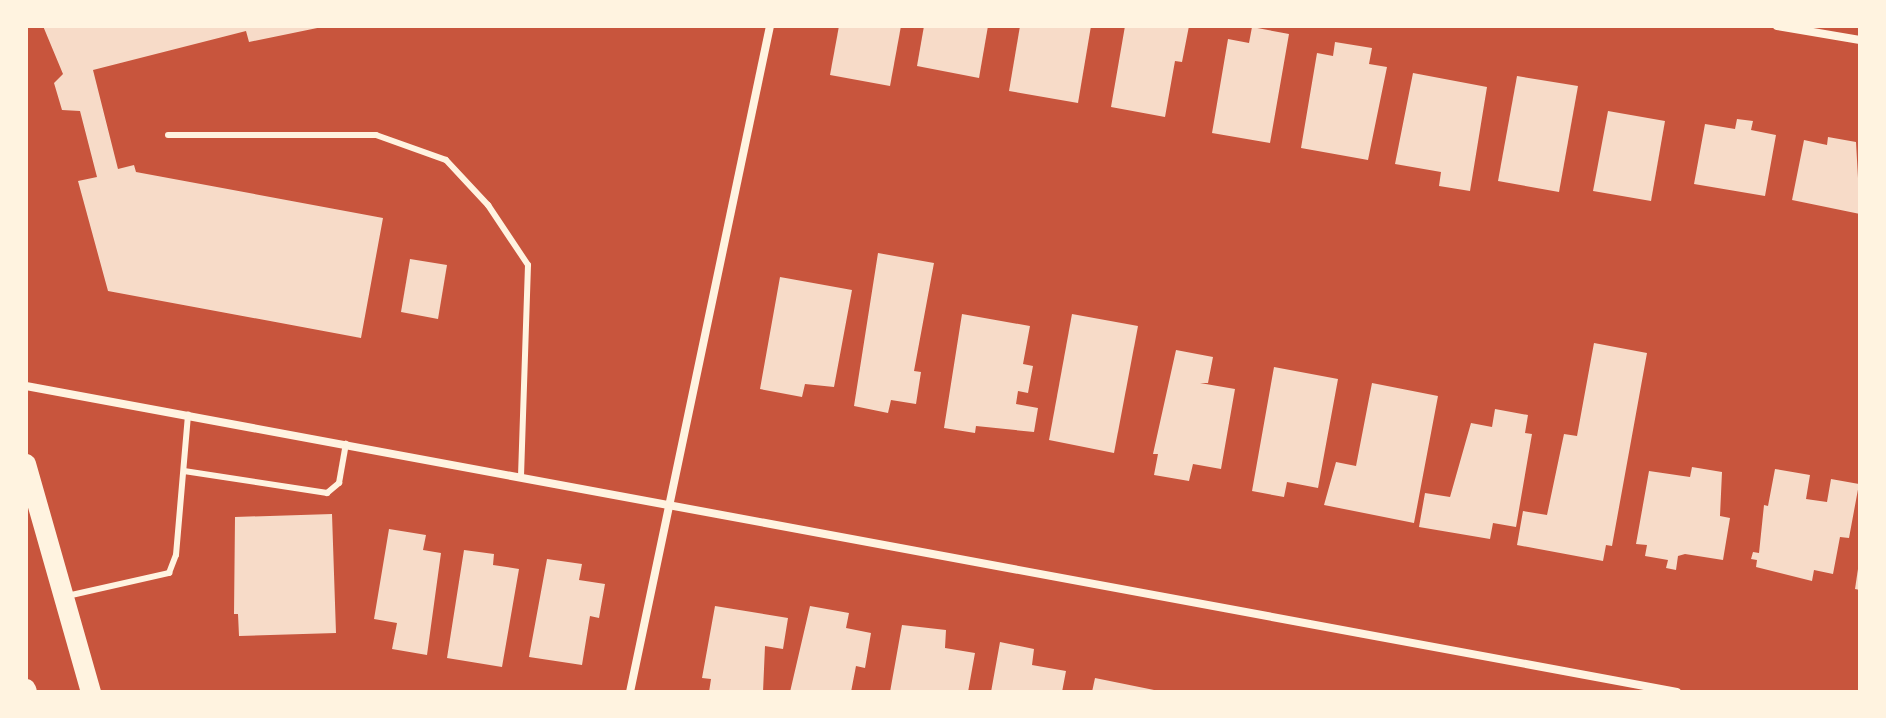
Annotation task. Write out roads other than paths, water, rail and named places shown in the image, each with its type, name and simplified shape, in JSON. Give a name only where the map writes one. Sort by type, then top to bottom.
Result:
[{"type":"main road","points":[[26,464],[91,692]]},
{"type":"street","points":[[630,692],[770,26]]},
{"type":"street","points":[[1777,26],[1860,40]]},
{"type":"street","points":[[26,386],[669,502],[1677,692]]},
{"type":"lane","points":[[168,135],[376,135],[446,160],[488,205],[528,265],[521,476]]},
{"type":"lane","points":[[64,596],[169,573],[176,555],[188,415]]},
{"type":"lane","points":[[184,471],[327,493],[339,483],[346,444]]}]
